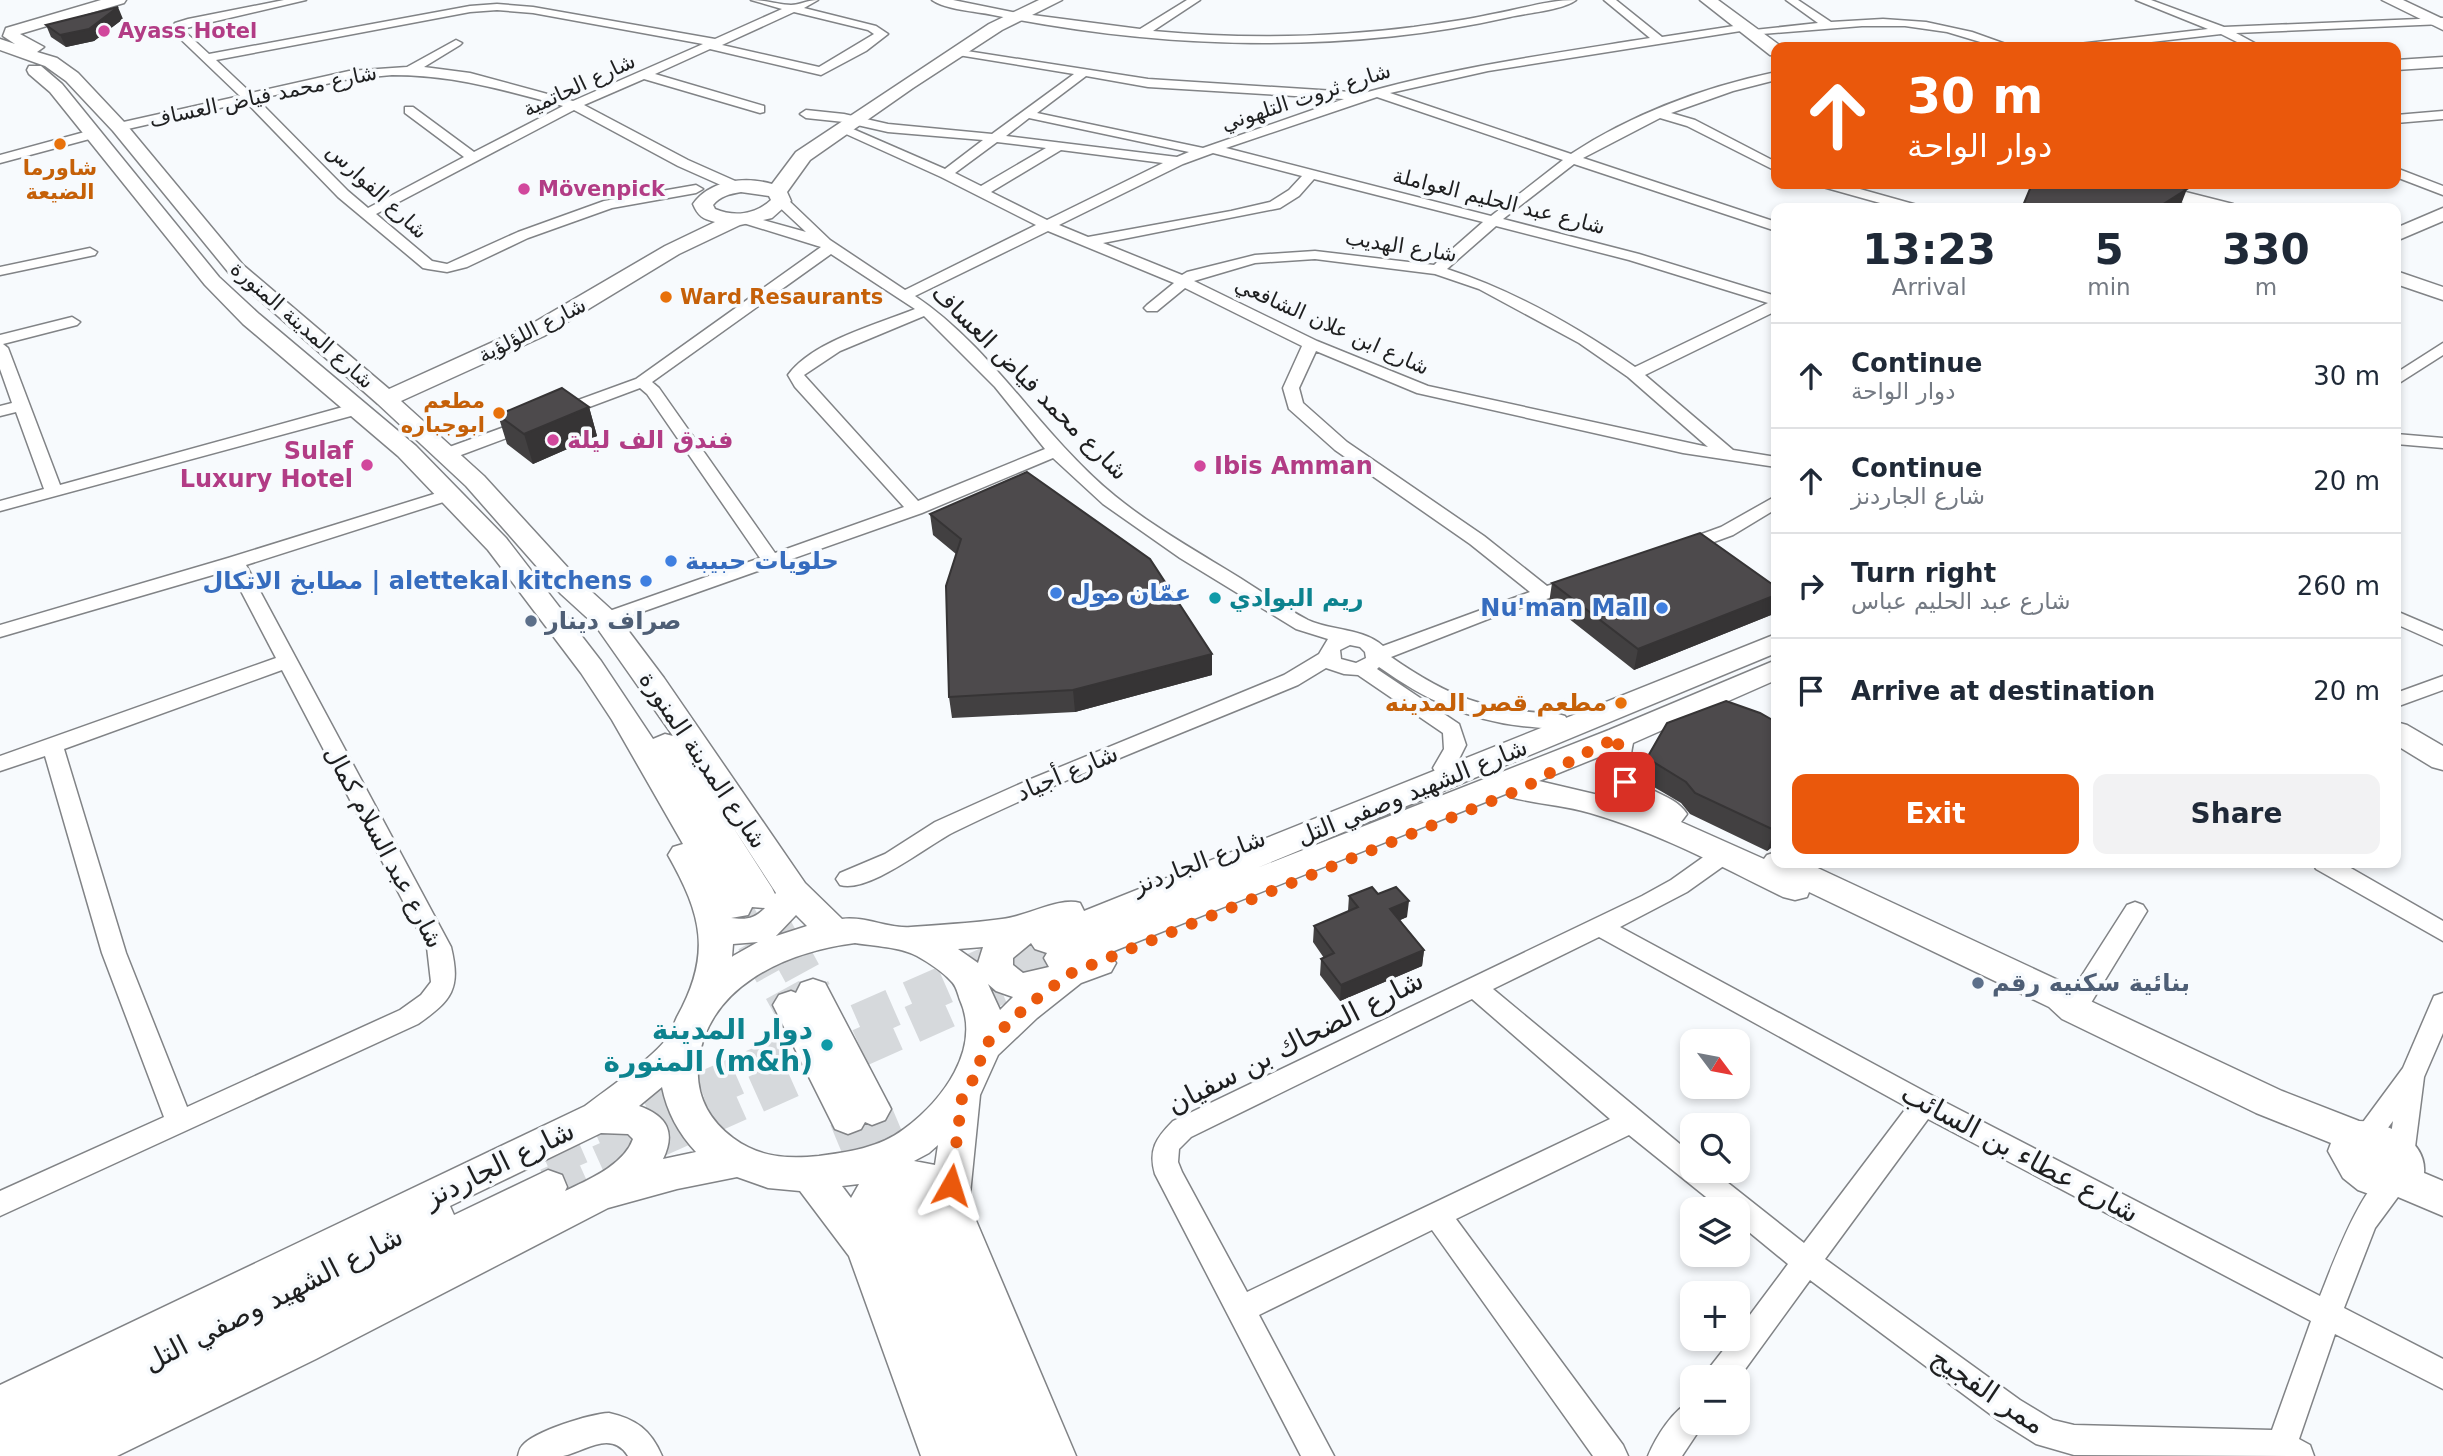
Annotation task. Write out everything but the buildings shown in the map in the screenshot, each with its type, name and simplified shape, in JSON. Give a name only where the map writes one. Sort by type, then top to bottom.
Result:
[{"type":"street","points":[[2,23],[101,0]]},
{"type":"street","points":[[2,23],[117,0]]},
{"type":"street","points":[[44,67],[55,57],[11,36],[12,31],[117,0]]},
{"type":"street","name":"شارع الفوارس","points":[[301,0],[192,21],[176,27],[180,35],[366,214],[428,265],[447,268],[471,261],[523,235],[609,204],[701,202]]},
{"type":"street","points":[[206,58],[470,9],[498,7],[533,10],[715,45],[810,70],[828,69],[880,37],[881,33],[757,0]]},
{"type":"street","name":"شارع الحاتمية","points":[[366,214],[574,105],[813,0]]},
{"type":"street","points":[[937,0],[1018,18],[1140,34],[1221,40],[1338,38],[1465,24],[1571,0]]},
{"type":"street","points":[[1140,34],[1195,0]]},
{"type":"street","points":[[1609,0],[1658,39]]},
{"type":"street","points":[[1708,0],[1771,47]]},
{"type":"street","points":[[1791,0],[1829,26]]},
{"type":"street","points":[[2141,0],[2246,42]]},
{"type":"street","points":[[2390,0],[2441,23]]},
{"type":"street","points":[[739,186],[762,187],[779,197],[785,178],[803,156],[847,124],[958,51],[1048,3]]},
{"type":"street","points":[[2121,42],[2221,30],[2321,24],[2441,23]]},
{"type":"street","name":"شارع ثروت التلهوني","points":[[906,295],[1205,150],[1370,95],[1488,67],[1658,39],[1829,26],[1923,24],[1964,32],[1993,42]]},
{"type":"street","points":[[411,70],[456,43]]},
{"type":"street","points":[[958,51],[1170,85],[1370,95],[1771,225]]},
{"type":"street","name":"شارع المدينة المنورة","points":[[5,53],[72,77],[119,127],[236,269],[447,454],[571,588],[605,620],[654,685],[793,892],[834,932]]},
{"type":"street","points":[[2401,65],[2443,62]]},
{"type":"street","name":"شارع المدينة المنورة","points":[[44,67],[56,88],[92,134],[219,289],[407,451],[497,544],[547,611],[578,673],[691,867],[737,910]]},
{"type":"street","name":"شارع محمد فياض العساف","points":[[119,127],[349,75],[411,70],[470,77],[574,105],[683,163],[739,186]]},
{"type":"street","points":[[946,174],[1083,73]]},
{"type":"street","points":[[645,75],[760,109]]},
{"type":"street","points":[[1437,270],[1494,221],[1573,159],[1594,146],[1662,114],[1711,95],[1771,77]]},
{"type":"street","points":[[409,110],[473,158]]},
{"type":"street","points":[[806,114],[847,124],[931,130],[1178,161]]},
{"type":"street","name":"شارع عبد الحليم العواملة","points":[[1026,114],[1311,174],[1663,265],[1771,301]]},
{"type":"street","points":[[1662,114],[1691,123],[1771,163]]},
{"type":"street","points":[[2401,119],[2443,115]]},
{"type":"street","name":"شارع ابن علان الشافعي","points":[[847,124],[1046,225],[1184,281],[1311,344],[1391,378],[1455,399],[1638,439],[1771,461]]},
{"type":"street","points":[[0,159],[92,134]]},
{"type":"street","points":[[982,191],[1059,146]]},
{"type":"street","name":"شارع اللؤلؤية","points":[[672,250],[701,202],[721,190],[739,186],[803,156]]},
{"type":"street","points":[[683,163],[701,202],[713,217],[742,219]]},
{"type":"street","points":[[1088,241],[1275,205],[1294,192],[1311,174]]},
{"type":"street","points":[[2401,174],[2443,193]]},
{"type":"street","points":[[1846,189],[1894,203]]},
{"type":"street","points":[[2143,189],[2192,203]]},
{"type":"street","points":[[2158,189],[2209,203]]},
{"type":"street","points":[[2401,214],[2443,193]]},
{"type":"street","name":"شارع محمد فياض العساف","points":[[779,197],[828,245],[926,310],[1001,384],[1055,452],[1132,517],[1303,625],[1468,710],[1512,720],[1558,721]]},
{"type":"street","name":"شارع اللؤلؤية","points":[[386,399],[536,331],[672,250],[742,219],[768,212],[779,197]]},
{"type":"street","points":[[2401,233],[2443,214]]},
{"type":"street","name":"شارع محمد فياض العساف","points":[[742,219],[828,245]]},
{"type":"street","points":[[447,454],[642,382],[801,268],[828,245]]},
{"type":"street","points":[[0,271],[90,251]]},
{"type":"street","name":"شارع الهديب","points":[[1152,309],[1172,295],[1184,281],[1202,271],[1294,255],[1341,257],[1437,270],[1484,285],[1540,314],[1634,374],[1728,455]]},
{"type":"street","points":[[801,268],[848,258]]},
{"type":"street","points":[[2401,273],[2443,285]]},
{"type":"street","points":[[2401,273],[2443,294]]},
{"type":"street","points":[[1634,374],[1771,306]]},
{"type":"street","points":[[916,509],[801,384],[796,375],[802,365],[819,355],[926,310]]},
{"type":"street","points":[[0,341],[72,322]]},
{"type":"street","points":[[1311,344],[1291,388],[1295,405],[1341,446],[1477,540],[1545,594]]},
{"type":"street","points":[[0,348],[54,492]]},
{"type":"street","points":[[2401,377],[2443,348]]},
{"type":"street","points":[[642,382],[653,391],[771,561]]},
{"type":"street","points":[[0,411],[22,405]]},
{"type":"street","points":[[0,506],[356,409]]},
{"type":"street","points":[[2401,439],[2443,443]]},
{"type":"street","points":[[605,620],[916,509],[1055,452]]},
{"type":"street","points":[[0,631],[235,562],[450,494]]},
{"type":"street","points":[[1668,552],[1727,531],[1771,504]]},
{"type":"street","name":"شارع عبد السلام كمال","points":[[0,1204],[409,1017],[432,1001],[444,987],[445,972],[439,947],[235,562]]},
{"type":"street","points":[[1364,655],[1414,641],[1594,577]]},
{"type":"street","name":"شارع المدينة المنورة","points":[[571,588],[737,910]]},
{"type":"street","points":[[2401,619],[2443,639]]},
{"type":"street","name":"شارع محمد فياض العساف","points":[[1303,625],[1329,655]]},
{"type":"street","name":"شارع أجياد","points":[[1292,680],[1329,655],[1335,643],[1364,655]]},
{"type":"street","name":"شارع الشهيد وصفي التل","points":[[1605,733],[1771,646]]},
{"type":"street","name":"شارع محمد فياض العساف","points":[[1364,655],[1451,729],[1456,737],[1456,747],[1444,768]]},
{"type":"street","name":"شارع أجياد","points":[[848,879],[893,860],[943,828],[1039,784],[1292,680],[1364,655]]},
{"type":"street","points":[[0,764],[286,662]]},
{"type":"street","name":"شارع الشهيد وصفي التل","points":[[1051,950],[1771,671]]},
{"type":"street","points":[[2401,698],[2443,683]]},
{"type":"street","name":"شارع الجاردنز","points":[[984,1046],[1025,1008],[1051,950],[1444,768],[1558,721],[1605,733]]},
{"type":"street","points":[[1605,733],[1616,770],[1630,789],[1666,812],[1771,860]]},
{"type":"street","name":"شارع الجاردنز","points":[[914,939],[970,936],[1051,950],[1521,789],[1563,768],[1605,733]]},
{"type":"street","points":[[2401,735],[2443,760]]},
{"type":"street","points":[[54,746],[114,953],[180,1123]]},
{"type":"street","points":[[1521,789],[1561,794],[1599,803],[1724,854],[2057,1008],[2074,1009]]},
{"type":"street","name":"شارع الضحاك بن سفيان","points":[[1318,1456],[1169,1174],[1166,1162],[1167,1145],[1182,1129],[1600,927],[1679,886],[1724,854]]},
{"type":"street","points":[[1789,868],[2061,997],[2074,1009],[2269,1102],[2380,1161],[2443,1199]]},
{"type":"street","points":[[2333,868],[2443,932]]},
{"type":"street","points":[[737,910],[738,932],[767,927],[779,917],[793,892]]},
{"type":"street","name":"شارع المدينة المنورة","points":[[707,1000],[714,962],[737,910]]},
{"type":"street","points":[[2074,1009],[2135,911]]},
{"type":"street","name":"شارع عطاء بن السائب","points":[[1600,927],[1924,1104],[2443,1374]]},
{"type":"street","points":[[962,1098],[935,1128],[898,1153],[856,1169],[811,1175],[772,1172],[737,1161],[712,1145],[693,1124],[682,1100],[678,1073],[682,1046],[692,1022],[723,982],[763,954],[810,936],[834,932],[876,931],[914,939],[946,956],[970,981],[984,1012],[984,1046],[977,1073],[962,1098],[914,1202],[985,1456]]},
{"type":"street","name":"ممر الفجيج","points":[[1475,987],[1680,1160]]},
{"type":"street","points":[[802,999],[860,1113]]},
{"type":"street","points":[[2286,1452],[2328,1313],[2364,1221],[2380,1161],[2443,1003]]},
{"type":"street","name":"شارع الجاردنز","points":[[0,1407],[598,1117],[646,1080],[682,1046]]},
{"type":"street","points":[[2380,1161],[2413,1074]]},
{"type":"street","points":[[1730,1365],[1924,1104]]},
{"type":"street","points":[[70,1456],[300,1345],[599,1193],[626,1176],[643,1160],[650,1146],[649,1131],[642,1124],[629,1119],[598,1117]]},
{"type":"street","points":[[1239,1310],[1632,1121]]},
{"type":"street","points":[[599,1193],[677,1172],[737,1161]]},
{"type":"street","points":[[2380,1161],[2443,1180]]},
{"type":"street","name":"شارع الشهيد وصفي التل","points":[[0,1435],[202,1335],[546,1173],[15,1456]]},
{"type":"street","points":[[811,1175],[866,1247]]},
{"type":"street","points":[[914,1202],[928,1179],[908,1176],[892,1181],[869,1201],[865,1208],[863,1230],[866,1247],[943,1456]]},
{"type":"street","name":"ممر الفجيج","points":[[1709,1183],[1807,1261],[2009,1410],[2048,1433],[2074,1440],[2286,1452]]},
{"type":"street","points":[[914,1202],[1015,1456]]},
{"type":"street","points":[[914,1202],[1054,1456]]},
{"type":"street","points":[[1438,1216],[1612,1456]]},
{"type":"street","points":[[533,1456],[583,1431],[604,1426],[622,1430],[639,1442],[646,1456]]},
{"type":"street","points":[[1663,1456],[1680,1433]]},
{"type":"tunnel","points":[[736,906],[756,942]]},
{"type":"tunnel","points":[[775,923],[785,942]]},
{"type":"tunnel","points":[[755,940],[791,1005]]},
{"type":"tunnel","points":[[784,940],[813,993]]},
{"type":"tunnel","points":[[545,1160],[1047,940],[1043,942]]},
{"type":"tunnel","points":[[548,1187],[1061,958]]},
{"type":"tunnel","points":[[872,1109],[901,1178]]},
{"type":"tunnel","points":[[848,1118],[876,1185]]},
{"type":"place","name":"Ayass Hotel","points":[[104,31]]},
{"type":"place","name":"شاورما الضيعة","points":[[60,144]]},
{"type":"place","name":"Mövenpick","points":[[524,189]]},
{"type":"place","name":"Ward Resaurants","points":[[666,297]]},
{"type":"place","name":"مطعم ابوجباره","points":[[499,413]]},
{"type":"place","name":"فندق الف ليلة","points":[[553,440]]},
{"type":"place","name":"Sulaf Luxury Hotel","points":[[367,465]]},
{"type":"place","name":"Ibis Amman","points":[[1200,466]]},
{"type":"place","name":"حلويات حبيبة","points":[[671,561]]},
{"type":"place","name":"مطابخ الاتكال | alettekal kitchens","points":[[646,581]]},
{"type":"place","name":"عمّان مول","points":[[1056,593]]},
{"type":"place","name":"ريم البوادي","points":[[1215,598]]},
{"type":"place","name":"Nu'man Mall","points":[[1662,608]]},
{"type":"place","name":"صراف دينار","points":[[531,621]]},
{"type":"place","name":"مطعم قصر المدينه","points":[[1621,703]]},
{"type":"place","name":"بنائية سكنيه رقم","points":[[1978,983]]},
{"type":"place","name":"دوار المدينة المنورة (m&h)","points":[[827,1045]]},
{"type":"route","points":[[951,1185],[962,1098],[977,1073],[984,1046],[1025,1008],[1069,974],[1521,789],[1563,768],[1598,745],[1620,737],[1614,762],[1616,770],[1625,782]]}]
